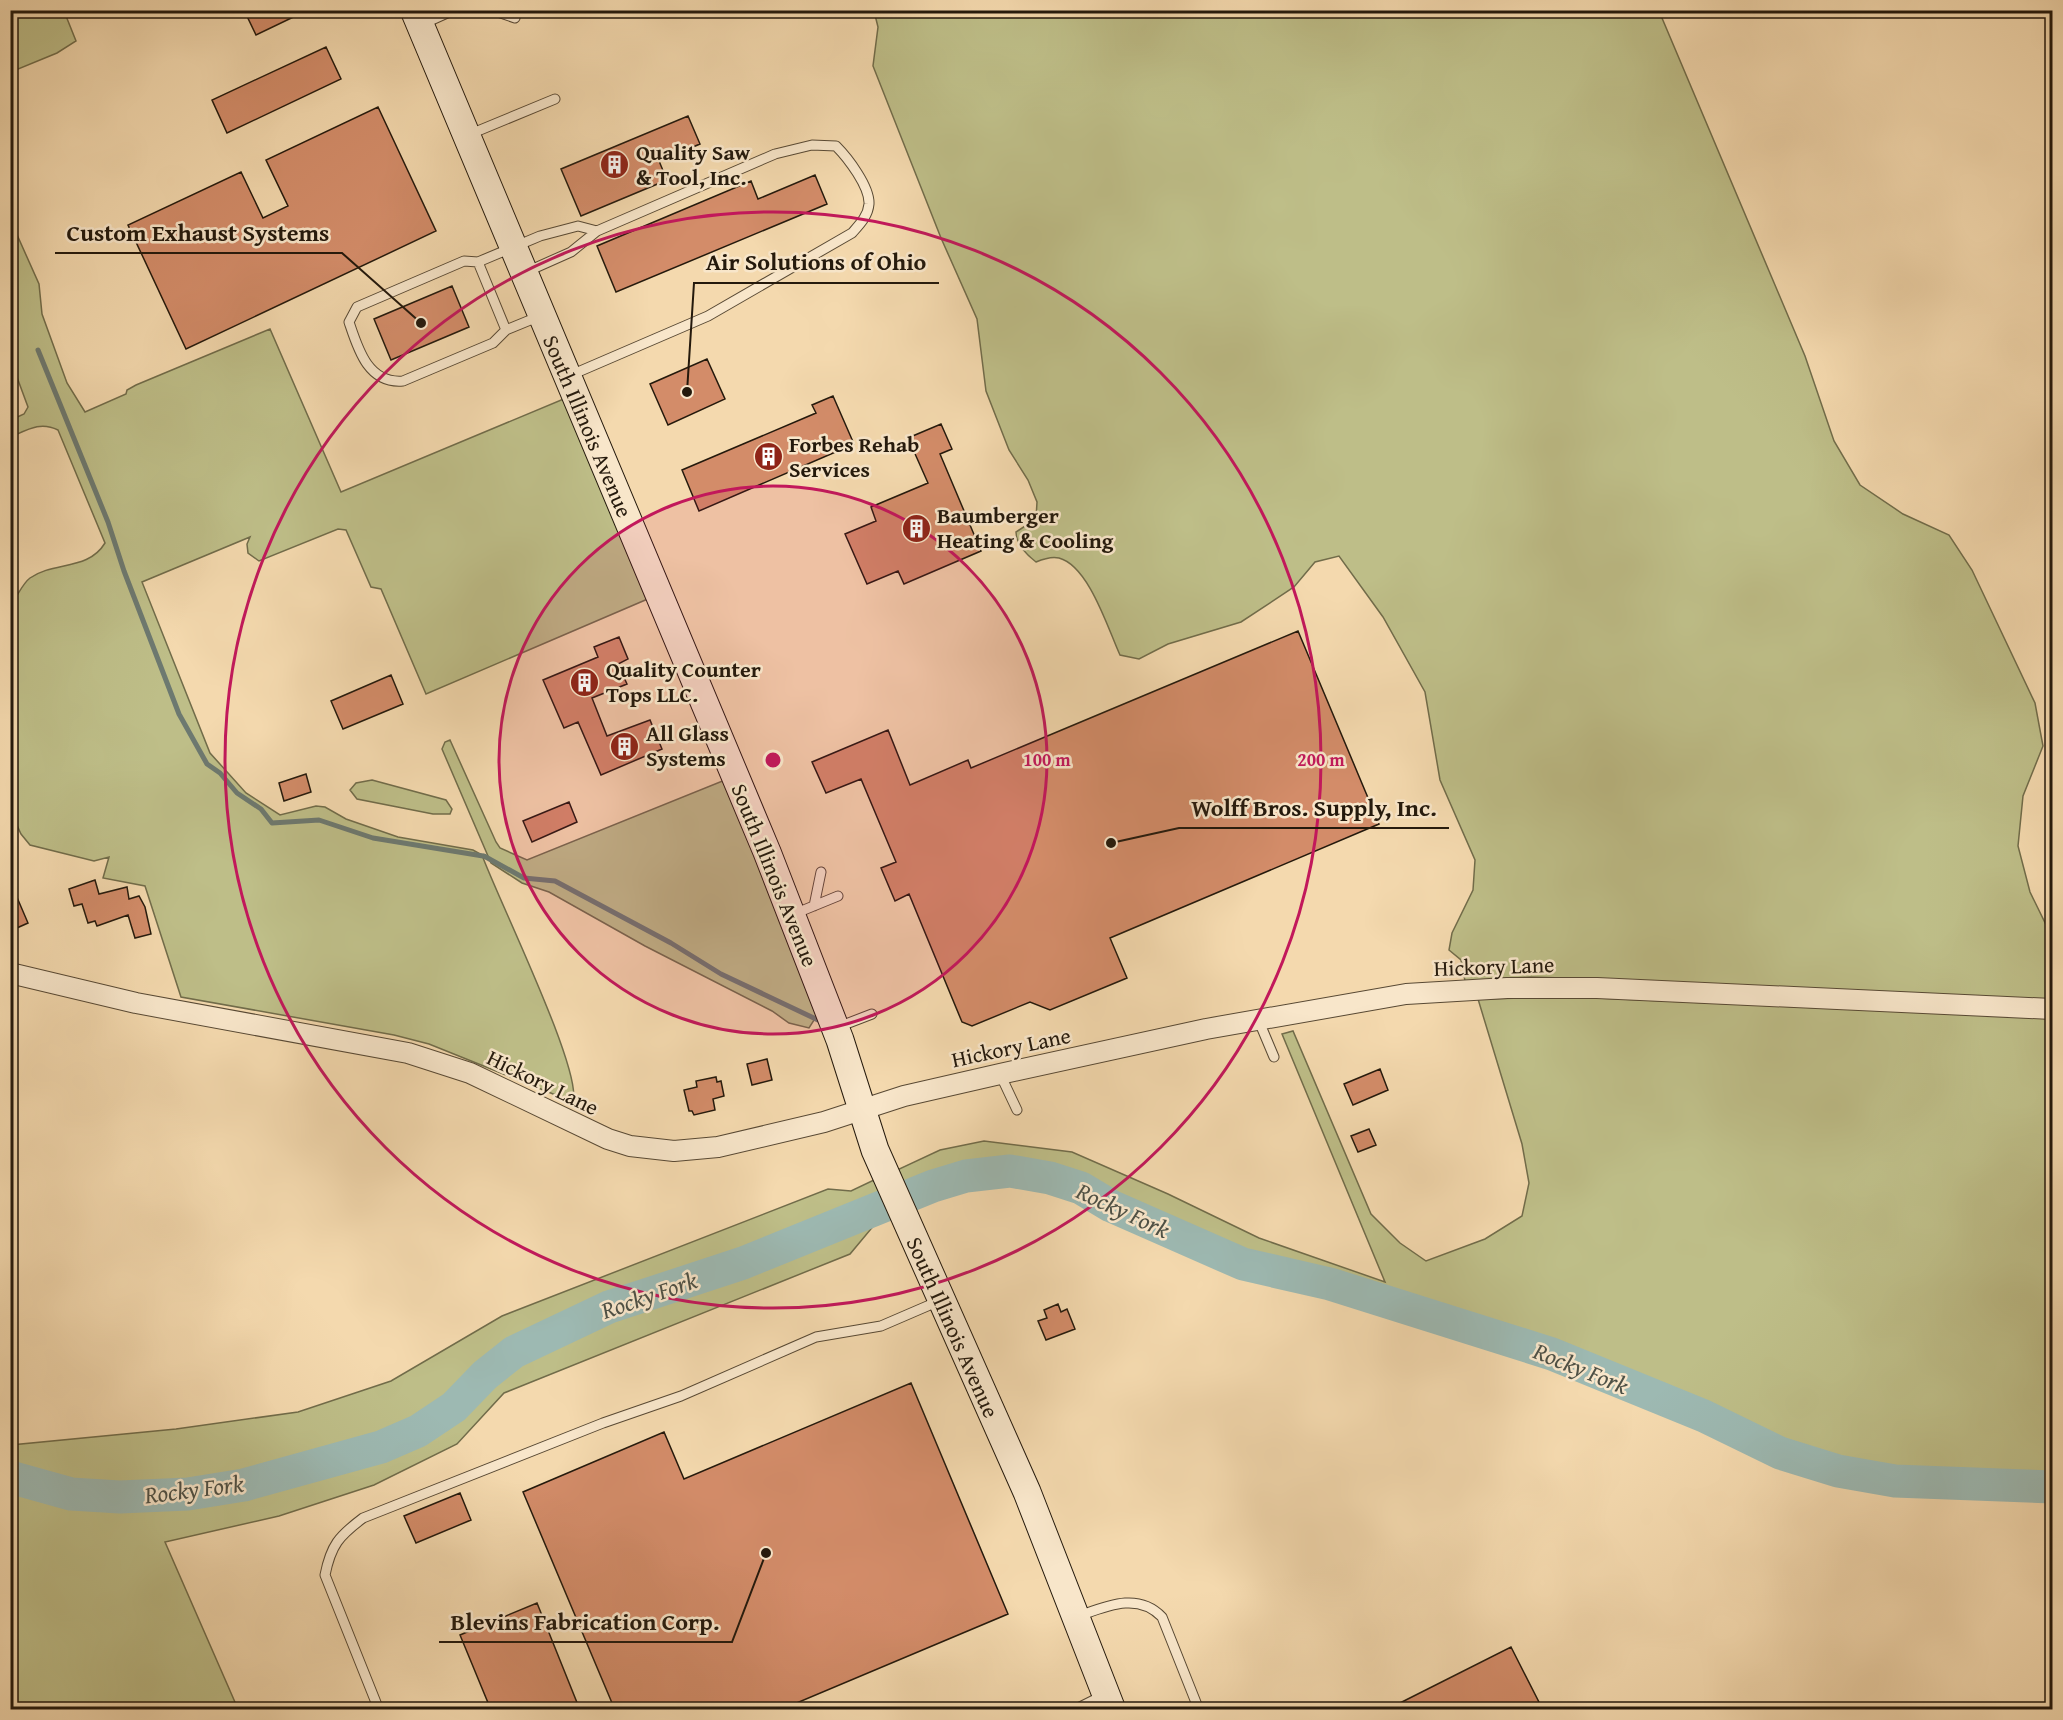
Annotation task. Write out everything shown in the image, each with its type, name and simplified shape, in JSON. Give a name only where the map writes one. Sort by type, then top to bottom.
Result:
[{"type":"main road","name":"South Illinois Avenue","points":[[417,18],[567,376],[803,910],[835,1027],[879,1159],[1022,1482],[1109,1702]]},
{"type":"street","name":"Hickory Lane","points":[[10,973],[136,1003],[408,1053],[470,1072],[593,1133],[630,1146],[674,1151],[718,1147],[862,1110],[904,1096],[1258,1018],[1406,994],[1540,987],[2052,1009]]},
{"type":"lane","points":[[417,18],[454,10]]},
{"type":"lane","points":[[492,10],[515,18]]},
{"type":"lane","points":[[466,136],[555,99]]},
{"type":"lane","points":[[523,273],[570,252],[597,231],[775,154],[812,145],[836,146],[852,162],[869,203],[864,220],[852,233],[708,316],[567,376]]},
{"type":"lane","points":[[542,316],[506,330],[493,343],[403,381],[388,381],[375,375],[367,367],[349,322],[353,311],[464,261],[478,261],[540,236],[578,226],[597,231]]},
{"type":"lane","points":[[478,261],[506,330]]},
{"type":"lane","points":[[803,910],[821,872]]},
{"type":"lane","points":[[803,910],[838,896]]},
{"type":"lane","points":[[835,1027],[872,1014]]},
{"type":"lane","points":[[1258,1018],[1274,1057]]},
{"type":"lane","points":[[1000,1074],[1017,1110]]},
{"type":"lane","points":[[379,1710],[325,1575],[330,1552],[343,1532],[363,1518],[603,1423],[681,1396],[816,1337],[881,1326],[941,1300]]},
{"type":"lane","points":[[1076,1617],[1126,1602],[1141,1603],[1154,1608],[1162,1617],[1199,1710]]},
{"type":"lane","points":[[1074,1710],[1109,1702]]},
{"type":"green space","points":[[11,10],[64,11],[76,41],[57,53],[11,72]]},
{"type":"green space","points":[[874,11],[1659,11],[1805,356],[1834,441],[1860,485],[1903,514],[1949,535],[1972,570],[2035,703],[2043,746],[2023,796],[2018,846],[2030,892],[2052,937],[2052,1001],[1596,979],[1531,977],[1465,981],[1461,960],[1449,950],[1452,933],[1473,890],[1475,860],[1440,780],[1425,692],[1383,617],[1339,556],[1315,562],[1294,587],[1241,622],[1168,644],[1139,659],[1120,655],[1088,585],[1070,563],[1056,557],[1036,562],[1020,545],[1016,532],[1036,519],[1037,502],[1028,480],[1009,450],[986,391],[977,319],[941,238],[873,66],[878,27]]},
{"type":"green space","points":[[10,219],[39,284],[42,314],[67,383],[85,412],[126,394],[127,390],[136,385],[270,329],[341,492],[566,398],[650,598],[426,694],[381,589],[371,587],[346,530],[338,529],[259,561],[248,553],[247,544],[250,537],[142,582],[210,753],[246,793],[280,815],[316,806],[325,807],[346,819],[398,837],[473,850],[482,855],[553,1021],[573,1084],[573,1102],[429,1044],[394,1035],[181,997],[145,886],[103,878],[109,857],[94,861],[30,845],[21,834],[10,810],[11,604],[30,578],[49,569],[89,558],[105,543],[58,430],[39,426],[11,437],[11,420],[24,414],[28,407],[11,361]]},
{"type":"green space","points":[[450,740],[496,842],[500,848],[527,860],[725,780],[821,1017],[814,1020],[809,1028],[789,1023],[772,1011],[645,946],[549,892],[522,883],[491,863],[442,749],[445,742]]},
{"type":"green space","points":[[372,780],[446,800],[452,809],[450,814],[433,814],[357,799],[350,790],[356,783]]},
{"type":"green space","points":[[1574,997],[2052,1018],[2052,1487],[1895,1481],[1838,1471],[1780,1453],[1704,1416],[1552,1354],[1330,1284],[1243,1264],[1112,1206],[1081,1188],[1050,1178],[1010,1171],[966,1176],[908,1196],[897,1170],[940,1150],[984,1141],[1072,1152],[1168,1194],[1259,1238],[1385,1282],[1282,1034],[1293,1031],[1371,1214],[1400,1243],[1426,1261],[1485,1239],[1522,1216],[1529,1183],[1522,1144],[1478,999]]},
{"type":"green space","points":[[876,1179],[892,1217],[875,1224],[850,1254],[504,1393],[457,1444],[374,1485],[279,1516],[165,1542],[238,1709],[11,1710],[11,1445],[176,1429],[298,1412],[391,1381],[502,1316],[828,1189],[851,1191]]},
{"type":"building","points":[[244,10],[308,10],[256,35]]},
{"type":"building","points":[[326,47],[341,79],[227,133],[212,100]]},
{"type":"building","points":[[378,107],[436,231],[186,349],[128,225],[241,172],[263,218],[288,206],[266,160]]},
{"type":"building","name":"Quality Saw & Tool, Inc.","points":[[688,116],[700,144],[659,161],[667,180],[581,216],[561,169]]},
{"type":"building","points":[[815,175],[827,204],[616,292],[597,246],[751,181],[758,199]]},
{"type":"building","points":[[452,286],[469,327],[391,360],[374,319]]},
{"type":"building","points":[[707,359],[725,399],[668,425],[650,384]]},
{"type":"building","name":"Forbes Rehab Services","points":[[833,396],[854,444],[699,511],[682,470],[816,413],[812,405]]},
{"type":"building","name":"Baumberger Heating & Cooling","points":[[941,424],[952,449],[940,454],[981,551],[904,584],[898,571],[867,584],[845,534],[876,521],[871,507],[928,483],[908,438]]},
{"type":"building","points":[[1298,631],[1379,824],[1110,938],[1127,978],[1050,1010],[1030,1002],[972,1026],[962,1022],[909,894],[895,901],[881,868],[896,862],[861,779],[826,793],[812,762],[888,730],[910,785],[968,760],[971,768]]},
{"type":"building","points":[[619,637],[628,659],[618,664],[627,684],[592,698],[607,736],[650,720],[662,749],[601,775],[578,722],[564,728],[543,680],[598,657],[594,647]]},
{"type":"building","points":[[391,675],[403,704],[343,729],[331,701]]},
{"type":"building","points":[[306,774],[311,792],[284,801],[279,783]]},
{"type":"building","points":[[569,802],[577,822],[532,842],[523,821]]},
{"type":"building","points":[[95,880],[99,894],[127,887],[129,899],[139,896],[145,907],[151,934],[135,938],[128,915],[97,926],[95,921],[88,923],[82,904],[74,906],[69,889]]},
{"type":"building","points":[[10,881],[28,923],[10,931]]},
{"type":"building","points":[[767,1059],[772,1080],[752,1085],[747,1064]]},
{"type":"building","points":[[1380,1069],[1388,1090],[1353,1105],[1344,1084]]},
{"type":"building","points":[[716,1077],[717,1082],[721,1081],[724,1096],[713,1099],[715,1110],[694,1115],[692,1111],[689,1111],[684,1090],[697,1087],[696,1081]]},
{"type":"building","points":[[1369,1129],[1376,1145],[1358,1152],[1351,1136]]},
{"type":"building","points":[[1058,1304],[1061,1312],[1067,1309],[1075,1329],[1046,1340],[1038,1321],[1047,1318],[1044,1310]]},
{"type":"building","points":[[911,1383],[1008,1614],[780,1710],[615,1710],[523,1492],[664,1432],[684,1479]]},
{"type":"building","points":[[460,1493],[471,1520],[416,1543],[404,1516]]},
{"type":"building","points":[[537,1603],[580,1710],[491,1710],[460,1635]]},
{"type":"building","points":[[1511,1647],[1543,1710],[1386,1710]]},
{"type":"waterway","points":[[38,350],[108,522],[124,571],[179,714],[207,764],[220,773],[237,793],[261,809],[272,823],[319,820],[373,838],[483,856]]},
{"type":"waterway","points":[[484,856],[524,878],[555,881],[671,943],[721,974],[818,1020]]},
{"type":"waterway","name":"Rocky Fork","points":[[10,1477],[71,1494],[120,1497],[188,1494],[244,1485],[381,1447],[418,1431],[454,1407],[485,1375],[514,1352],[609,1307],[743,1263],[933,1186],[966,1176],[1010,1171],[1050,1178],[1081,1188],[1111,1206],[1243,1264],[1330,1284],[1552,1354],[1704,1416],[1780,1453],[1838,1471],[1895,1481],[2052,1487]]},
{"type":"place","name":"Quality Saw & Tool, Inc.","points":[[615,165]]},
{"type":"place","name":"Custom Exhaust Systems","points":[[421,323]]},
{"type":"place","name":"Air Solutions of Ohio","points":[[687,392]]},
{"type":"place","name":"Forbes Rehab Services","points":[[768,457]]},
{"type":"place","name":"Baumberger Heating & Cooling","points":[[916,528]]},
{"type":"place","name":"Quality Counter Tops LLC.","points":[[585,682]]},
{"type":"place","name":"All Glass Systems","points":[[625,746]]},
{"type":"place","name":"Wolff Bros. Supply, Inc.","points":[[1111,843]]},
{"type":"place","name":"Blevins Fabrication Corp.","points":[[766,1553]]}]
